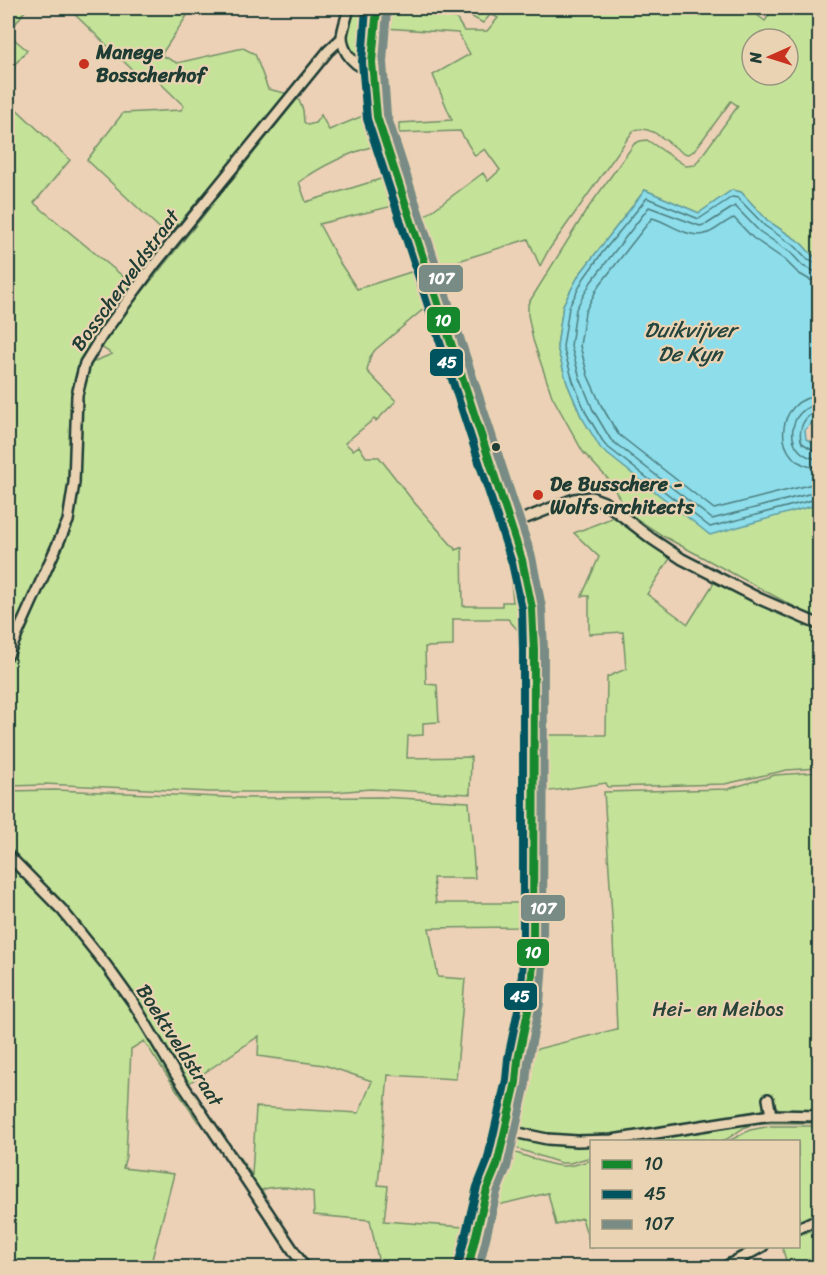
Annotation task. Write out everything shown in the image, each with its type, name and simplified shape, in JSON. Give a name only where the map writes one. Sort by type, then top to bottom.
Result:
[{"type":"main road","points":[[377,8],[372,41],[372,70],[377,117],[384,144],[515,522],[532,608],[535,676],[532,984],[516,1082],[501,1130],[497,1165],[487,1189],[468,1268]]},
{"type":"street","points":[[348,8],[342,38],[347,52],[357,66],[372,70]]},
{"type":"street","name":"Bosscherveldstraat","points":[[8,655],[68,521],[74,483],[76,395],[85,363],[103,334],[154,265],[328,51],[342,38]]},
{"type":"street","points":[[515,522],[574,499],[591,497],[604,502],[682,559],[819,626]]},
{"type":"street","name":"Boektveldstraat","points":[[8,855],[62,910],[134,1004],[175,1073],[305,1268]]},
{"type":"street","points":[[768,1099],[771,1115]]},
{"type":"street","points":[[612,1140],[771,1115],[819,1116]]},
{"type":"street","points":[[501,1130],[547,1139],[590,1141]]},
{"type":"street","points":[[800,1227],[811,1221]]},
{"type":"street","points":[[723,1268],[759,1248]]},
{"type":"green space","points":[[8,8],[27,8],[8,34]]},
{"type":"green space","points":[[68,8],[192,8],[161,55],[177,63],[243,48],[255,54],[268,89],[285,93],[286,98],[168,236],[87,160],[123,113],[181,110],[184,106],[149,72],[142,79]]},
{"type":"green space","points":[[352,8],[366,8],[361,63],[355,57],[349,44],[348,23]]},
{"type":"green space","points":[[389,8],[412,8],[456,18],[464,31],[487,31],[498,18],[491,14],[483,23],[456,8],[748,8],[765,21],[774,8],[804,10],[805,8],[819,8],[819,259],[800,242],[768,221],[741,192],[732,190],[699,213],[645,190],[579,275],[563,305],[557,347],[567,383],[581,416],[709,534],[819,504],[819,620],[663,536],[629,514],[608,479],[583,452],[552,396],[533,340],[528,315],[528,304],[586,211],[634,144],[647,140],[686,166],[695,165],[738,106],[731,101],[695,150],[689,154],[683,153],[646,129],[633,131],[548,251],[540,266],[528,239],[436,268],[421,219],[483,173],[488,181],[500,170],[485,149],[475,156],[460,131],[399,133],[399,123],[452,120],[433,75],[470,54],[458,33],[385,28]]},
{"type":"green space","points":[[8,34],[27,50],[8,73]]},
{"type":"green space","points":[[298,98],[303,110],[304,122],[308,125],[315,123],[321,115],[329,130],[365,115],[374,146],[335,161],[299,182],[306,202],[384,178],[393,206],[319,224],[340,263],[357,289],[414,271],[426,307],[375,350],[370,357],[367,371],[396,401],[376,421],[374,419],[345,443],[353,450],[359,446],[366,457],[379,457],[413,501],[456,550],[462,547],[463,606],[502,606],[502,602],[513,602],[511,583],[515,583],[522,635],[508,619],[453,619],[453,646],[425,647],[426,684],[437,685],[439,722],[423,723],[423,735],[408,736],[407,758],[471,757],[470,794],[370,789],[335,792],[210,792],[45,784],[8,786],[8,664],[71,526],[77,500],[80,395],[88,364],[112,354],[92,341],[76,374],[65,519],[8,642],[8,101],[70,160],[34,203],[142,292]]},
{"type":"green space","points":[[618,517],[671,557],[647,594],[688,624],[715,581],[819,630],[819,768],[787,770],[725,784],[608,787],[606,783],[544,792],[544,735],[606,735],[607,677],[626,669],[623,632],[589,634],[589,596],[582,596],[599,557],[574,533]]},
{"type":"green space","name":"Hei- en Meibos","points":[[819,772],[819,1112],[780,1110],[774,1105],[772,1099],[765,1100],[763,1109],[757,1113],[618,1135],[561,1137],[520,1129],[516,1126],[514,1122],[516,1109],[533,1050],[617,1029],[604,792],[728,789],[775,775]]},
{"type":"green space","points":[[55,790],[243,798],[381,797],[469,802],[475,878],[433,878],[436,903],[522,903],[521,927],[429,928],[438,977],[465,979],[456,1079],[388,1075],[378,1185],[388,1186],[384,1221],[464,1227],[455,1267],[379,1264],[370,1220],[314,1215],[313,1192],[301,1189],[267,1188],[262,1190],[265,1196],[262,1197],[233,1154],[235,1151],[252,1175],[256,1107],[359,1113],[372,1081],[324,1065],[258,1056],[259,1036],[189,1083],[169,1057],[143,1012],[8,851],[8,791]]},
{"type":"green space","points":[[8,860],[70,927],[113,980],[147,1028],[202,1119],[198,1122],[144,1041],[131,1049],[126,1156],[123,1168],[174,1174],[150,1267],[8,1267]]},
{"type":"green space","points":[[771,1119],[819,1119],[819,1123],[762,1123],[745,1127],[724,1140],[638,1140]]},
{"type":"green space","points":[[771,1126],[819,1126],[819,1267],[788,1267],[782,1248],[800,1248],[800,1235],[810,1231],[815,1223],[812,1216],[800,1222],[800,1140],[731,1140],[750,1130]]},
{"type":"green space","points":[[519,1137],[590,1145],[590,1157],[561,1163],[509,1146],[509,1140]]},
{"type":"green space","points":[[509,1151],[562,1166],[590,1160],[590,1245],[582,1218],[556,1225],[548,1193],[494,1206]]},
{"type":"water","name":"Duikvijver De Kyn","points":[[645,190],[699,213],[732,190],[741,192],[768,221],[800,242],[819,259],[819,418],[816,418],[805,430],[806,439],[819,446],[819,504],[710,535],[601,449],[581,416],[567,383],[557,347],[563,305],[579,275]]},
{"type":"transit line","name":"45","points":[[366,8],[362,62],[367,119],[512,563],[522,609],[523,961],[520,1000],[508,1058],[506,1080],[487,1162],[477,1187],[458,1266]]},
{"type":"transit line","name":"10","points":[[377,8],[372,62],[377,117],[522,560],[532,608],[534,650],[533,961],[530,1001],[516,1082],[497,1165],[487,1189],[468,1268]]},
{"type":"transit line","name":"107","points":[[387,10],[383,62],[387,115],[532,557],[542,607],[544,650],[543,961],[540,1003],[526,1084],[507,1167],[497,1192],[479,1268]]},
{"type":"place","name":"Manege Bosscherhof","points":[[84,64]]},
{"type":"place","name":"De Busschere - Wolfs architects","points":[[538,495]]}]
